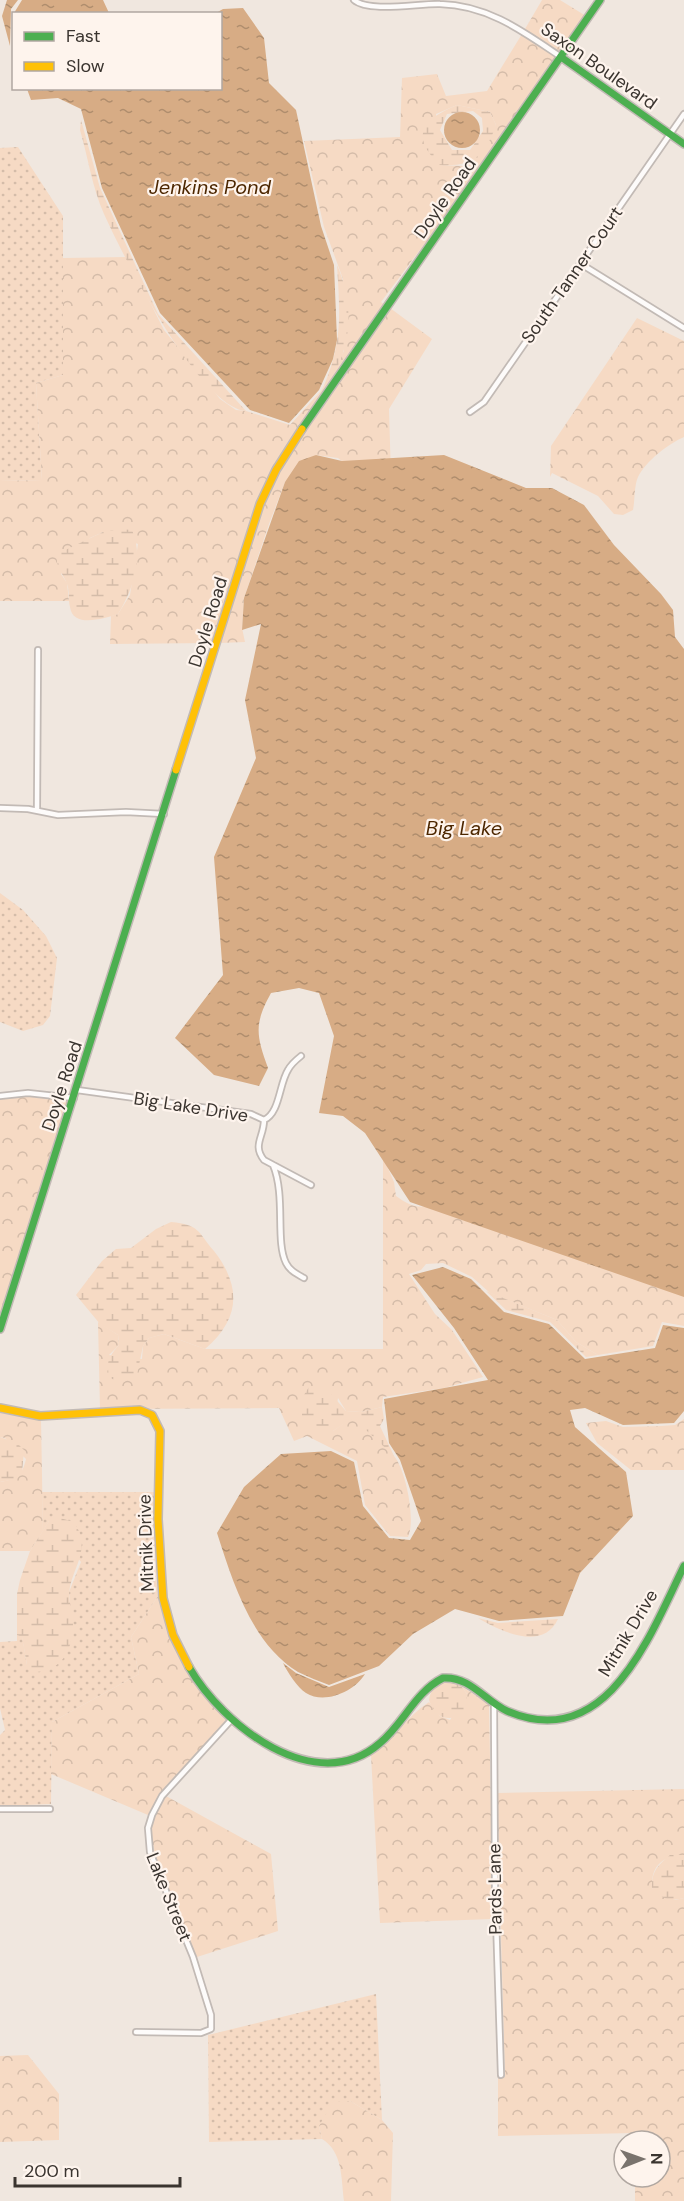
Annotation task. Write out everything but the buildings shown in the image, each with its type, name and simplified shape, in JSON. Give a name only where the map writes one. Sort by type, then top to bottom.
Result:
[{"type":"main road","name":"Doyle Road","points":[[0,1329],[260,504],[276,470],[600,0]]},
{"type":"main road","name":"Saxon Boulevard","points":[[561,57],[684,144]]},
{"type":"main road","name":"Mitnik Drive","points":[[0,1408],[40,1416],[140,1410],[152,1415],[160,1431],[158,1563],[164,1606],[170,1628],[210,1698],[232,1719],[290,1758],[304,1762],[330,1764],[363,1756],[387,1740],[425,1691],[436,1681],[445,1678],[464,1682],[514,1714],[537,1718],[575,1715],[591,1709],[627,1670],[684,1566]]},
{"type":"street","name":"Saxon Boulevard","points":[[354,0],[366,6],[442,2],[464,7],[503,19],[561,57]]},
{"type":"street","name":"South Tanner Court","points":[[470,412],[484,402],[684,114]]},
{"type":"street","points":[[581,264],[684,328]]},
{"type":"street","points":[[37,810],[38,650]]},
{"type":"street","points":[[0,808],[37,810],[58,815],[126,812],[164,814]]},
{"type":"street","name":"Big Lake Drive","points":[[0,1096],[28,1093],[75,1094],[251,1114],[264,1120],[270,1116],[275,1106],[288,1070],[301,1056]]},
{"type":"street","points":[[264,1120],[256,1149],[264,1160],[311,1185]]},
{"type":"street","points":[[273,1165],[280,1184],[285,1260],[291,1271],[304,1278]]},
{"type":"street","name":"Pards Lane","points":[[494,1703],[495,1887],[501,2075]]},
{"type":"street","name":"Lake Street","points":[[136,2032],[201,2033],[211,2030],[212,2015],[193,1957],[150,1852],[148,1828],[162,1796],[232,1719]]},
{"type":"street","points":[[0,1809],[50,1809]]},
{"type":"green space","points":[[542,0],[560,0],[586,16],[560,53],[525,29]]},
{"type":"green space","points":[[522,34],[557,58],[464,191],[381,302],[385,305],[273,469],[257,504],[213,643],[110,644],[111,616],[118,614],[130,595],[138,544],[103,532],[90,538],[61,574],[67,583],[69,601],[0,601],[0,481],[42,480],[36,383],[63,375],[63,258],[127,257],[164,330],[220,399],[236,410],[290,425],[321,391],[344,351],[343,279],[324,227],[304,141],[400,137],[402,78],[437,74],[446,96],[487,91]],"holes":[[[457,105],[490,112],[496,125],[463,166],[440,165],[436,114]]]},
{"type":"green space","points":[[457,105],[490,112],[496,125],[492,136],[482,152],[469,161],[461,164],[440,165],[430,155],[425,145],[424,129],[429,122],[445,110]],"holes":[[[473,111],[482,118],[483,131],[470,150],[452,150],[440,130],[447,114]]]},
{"type":"green space","points":[[81,120],[100,188],[158,314],[246,411],[227,403],[207,384],[185,358],[145,294],[100,204],[80,130]]},
{"type":"green space","points":[[18,147],[63,216],[63,375],[36,383],[42,480],[0,481],[0,148]]},
{"type":"green space","points":[[337,265],[347,296],[348,329],[340,360],[333,375],[323,388],[334,356],[339,327]]},
{"type":"green space","points":[[390,308],[432,339],[389,409],[391,477],[410,513],[338,458],[316,455],[285,482],[269,524],[244,598],[242,628],[245,642],[220,643],[263,505],[278,471]]},
{"type":"green space","points":[[637,318],[684,341],[684,437],[671,444],[646,465],[638,477],[633,510],[623,515],[614,514],[598,496],[552,473],[550,477],[551,446]]},
{"type":"green space","points":[[120,529],[132,530],[137,551],[135,573],[128,595],[118,614],[90,620],[77,618],[72,614],[68,587],[58,566],[57,554],[103,532]]},
{"type":"green space","points":[[0,893],[23,910],[46,936],[57,958],[50,1016],[43,1025],[23,1031],[0,1022]]},
{"type":"green space","points":[[28,1096],[69,1100],[0,1319],[0,1099]]},
{"type":"green space","points":[[383,1157],[394,1182],[396,1196],[411,1205],[421,1207],[438,1203],[561,1249],[684,1289],[684,1326],[662,1322],[653,1346],[598,1355],[576,1342],[557,1320],[490,1293],[472,1277],[443,1263],[426,1264],[421,1270],[409,1274],[435,1314],[452,1330],[483,1377],[444,1388],[383,1397],[382,1407],[361,1412],[346,1411],[338,1398],[333,1431],[353,1417],[394,1456],[402,1472],[409,1496],[411,1520],[408,1537],[390,1536],[365,1505],[357,1461],[307,1436],[294,1441],[279,1408],[100,1409],[98,1322],[118,1335],[119,1345],[109,1355],[142,1359],[143,1346],[149,1338],[164,1334],[205,1349],[383,1349]]},
{"type":"green space","points":[[171,1222],[188,1225],[197,1230],[223,1264],[233,1290],[231,1314],[217,1338],[205,1349],[164,1334],[149,1338],[143,1346],[137,1374],[122,1383],[110,1378],[108,1368],[110,1356],[119,1345],[118,1335],[100,1324],[76,1295],[102,1261],[116,1249],[131,1248],[156,1229]]},
{"type":"green space","points":[[486,1291],[557,1320],[576,1342],[598,1355],[586,1357],[550,1322],[506,1310]]},
{"type":"green space","points":[[324,1386],[346,1411],[361,1412],[382,1407],[384,1419],[380,1426],[394,1456],[353,1418],[333,1431],[318,1428],[302,1419],[302,1398],[309,1387]]},
{"type":"green space","points":[[0,1411],[41,1419],[43,1531],[30,1551],[0,1551],[0,1482],[18,1476],[26,1459],[5,1438],[0,1437]]},
{"type":"green space","points":[[684,1419],[684,1470],[631,1470],[597,1443],[586,1423],[606,1421],[623,1427],[661,1426],[675,1425]]},
{"type":"green space","points":[[0,1437],[17,1443],[24,1450],[22,1473],[16,1479],[0,1482]]},
{"type":"green space","points":[[42,1492],[156,1492],[155,1563],[158,1596],[131,1637],[139,1674],[52,1722],[51,1804],[0,1806],[0,1735],[5,1730],[0,1708],[0,1642],[17,1641],[17,1635],[22,1636],[27,1665],[70,1606],[69,1592],[81,1562],[49,1521],[43,1531]]},
{"type":"green space","points":[[60,1518],[74,1522],[82,1542],[69,1594],[73,1632],[69,1649],[60,1662],[54,1667],[36,1672],[27,1665],[22,1637],[17,1635],[17,1594],[30,1551],[49,1521]]},
{"type":"green space","points":[[158,1596],[175,1647],[203,1692],[227,1719],[160,1795],[148,1815],[51,1774],[52,1722],[139,1674],[131,1637]]},
{"type":"green space","points":[[478,1618],[498,1623],[558,1619],[551,1629],[542,1635],[532,1637],[509,1633]]},
{"type":"green space","points":[[449,1681],[461,1686],[467,1694],[464,1715],[452,1718],[442,1717],[438,1715],[429,1700],[433,1689]]},
{"type":"green space","points":[[461,1686],[489,1704],[493,1919],[380,1923],[371,1755],[413,1714],[429,1702],[440,1716],[450,1720],[467,1694]]},
{"type":"green space","points":[[684,1789],[684,1855],[670,1857],[659,1864],[653,1874],[652,1888],[675,1900],[684,1898],[684,2201],[635,2201],[635,2189],[672,2189],[672,2129],[612,2129],[612,2133],[498,2136],[498,2078],[505,2077],[497,1793]]},
{"type":"green space","points":[[166,1796],[271,1854],[278,1931],[197,1957],[168,1892],[155,1856],[152,1826],[159,1806]]},
{"type":"green space","points":[[670,1855],[684,1855],[684,1898],[666,1899],[652,1888],[656,1869]]},
{"type":"green space","points":[[376,1994],[382,2120],[350,2101],[319,2126],[322,2139],[209,2142],[208,2035]]},
{"type":"green space","points":[[28,2055],[59,2094],[59,2140],[0,2142],[0,2056]]},
{"type":"green space","points":[[350,2101],[382,2120],[393,2133],[391,2201],[344,2201],[340,2166],[334,2151],[322,2139],[319,2126],[327,2112],[337,2102]]},
{"type":"water","points":[[7,0],[18,0],[11,9],[10,46],[2,16]]},
{"type":"water","points":[[22,0],[103,0],[109,12],[15,12]]},
{"type":"water","name":"Jenkins Pond","points":[[243,8],[264,38],[269,83],[296,110],[321,226],[334,265],[337,340],[333,359],[319,390],[289,423],[250,410],[160,313],[102,188],[81,109],[58,98],[31,100],[27,90],[222,90],[222,12],[218,12],[223,9]]},
{"type":"water","points":[[462,112],[475,117],[480,130],[475,143],[462,148],[449,143],[444,130],[449,117]]},
{"type":"water","name":"Big Lake","points":[[316,455],[342,461],[444,455],[526,488],[552,488],[584,505],[614,545],[661,594],[673,610],[675,637],[684,649],[684,1297],[410,1202],[365,1133],[343,1116],[319,1113],[334,1036],[319,993],[299,988],[271,993],[259,1022],[259,1038],[268,1068],[259,1086],[214,1075],[175,1038],[223,975],[214,857],[256,758],[245,700],[261,624],[242,630],[244,598],[285,482],[299,461]]},
{"type":"water","points":[[443,1267],[471,1279],[504,1312],[549,1324],[585,1359],[655,1348],[663,1325],[684,1328],[684,1411],[674,1423],[623,1425],[585,1408],[570,1410],[575,1427],[626,1472],[633,1516],[580,1573],[563,1616],[499,1621],[455,1609],[413,1634],[379,1666],[329,1685],[298,1672],[268,1645],[256,1628],[237,1591],[217,1533],[244,1487],[281,1454],[331,1451],[354,1462],[363,1506],[389,1538],[410,1540],[421,1521],[400,1460],[389,1443],[384,1399],[488,1380],[454,1328],[412,1275]]},
{"type":"water","points":[[283,1663],[296,1673],[329,1687],[365,1674],[347,1691],[330,1697],[314,1696],[306,1693],[293,1680]]},
{"type":"traffic: fast","points":[[302,429],[600,0]]},
{"type":"traffic: fast","points":[[561,57],[684,144]]},
{"type":"traffic: fast","points":[[0,1329],[176,770]]},
{"type":"traffic: fast","points":[[189,1667],[204,1689],[247,1731],[273,1748],[300,1759],[328,1763],[355,1758],[380,1743],[417,1699],[443,1678],[453,1678],[469,1685],[507,1711],[542,1720],[572,1716],[598,1702],[620,1681],[656,1624],[684,1566]]},
{"type":"traffic: slow","points":[[176,770],[260,504],[276,470],[302,429]]},
{"type":"traffic: slow","points":[[0,1408],[40,1416],[140,1410],[152,1415],[160,1431],[158,1519],[163,1598],[173,1635],[189,1667]]}]
